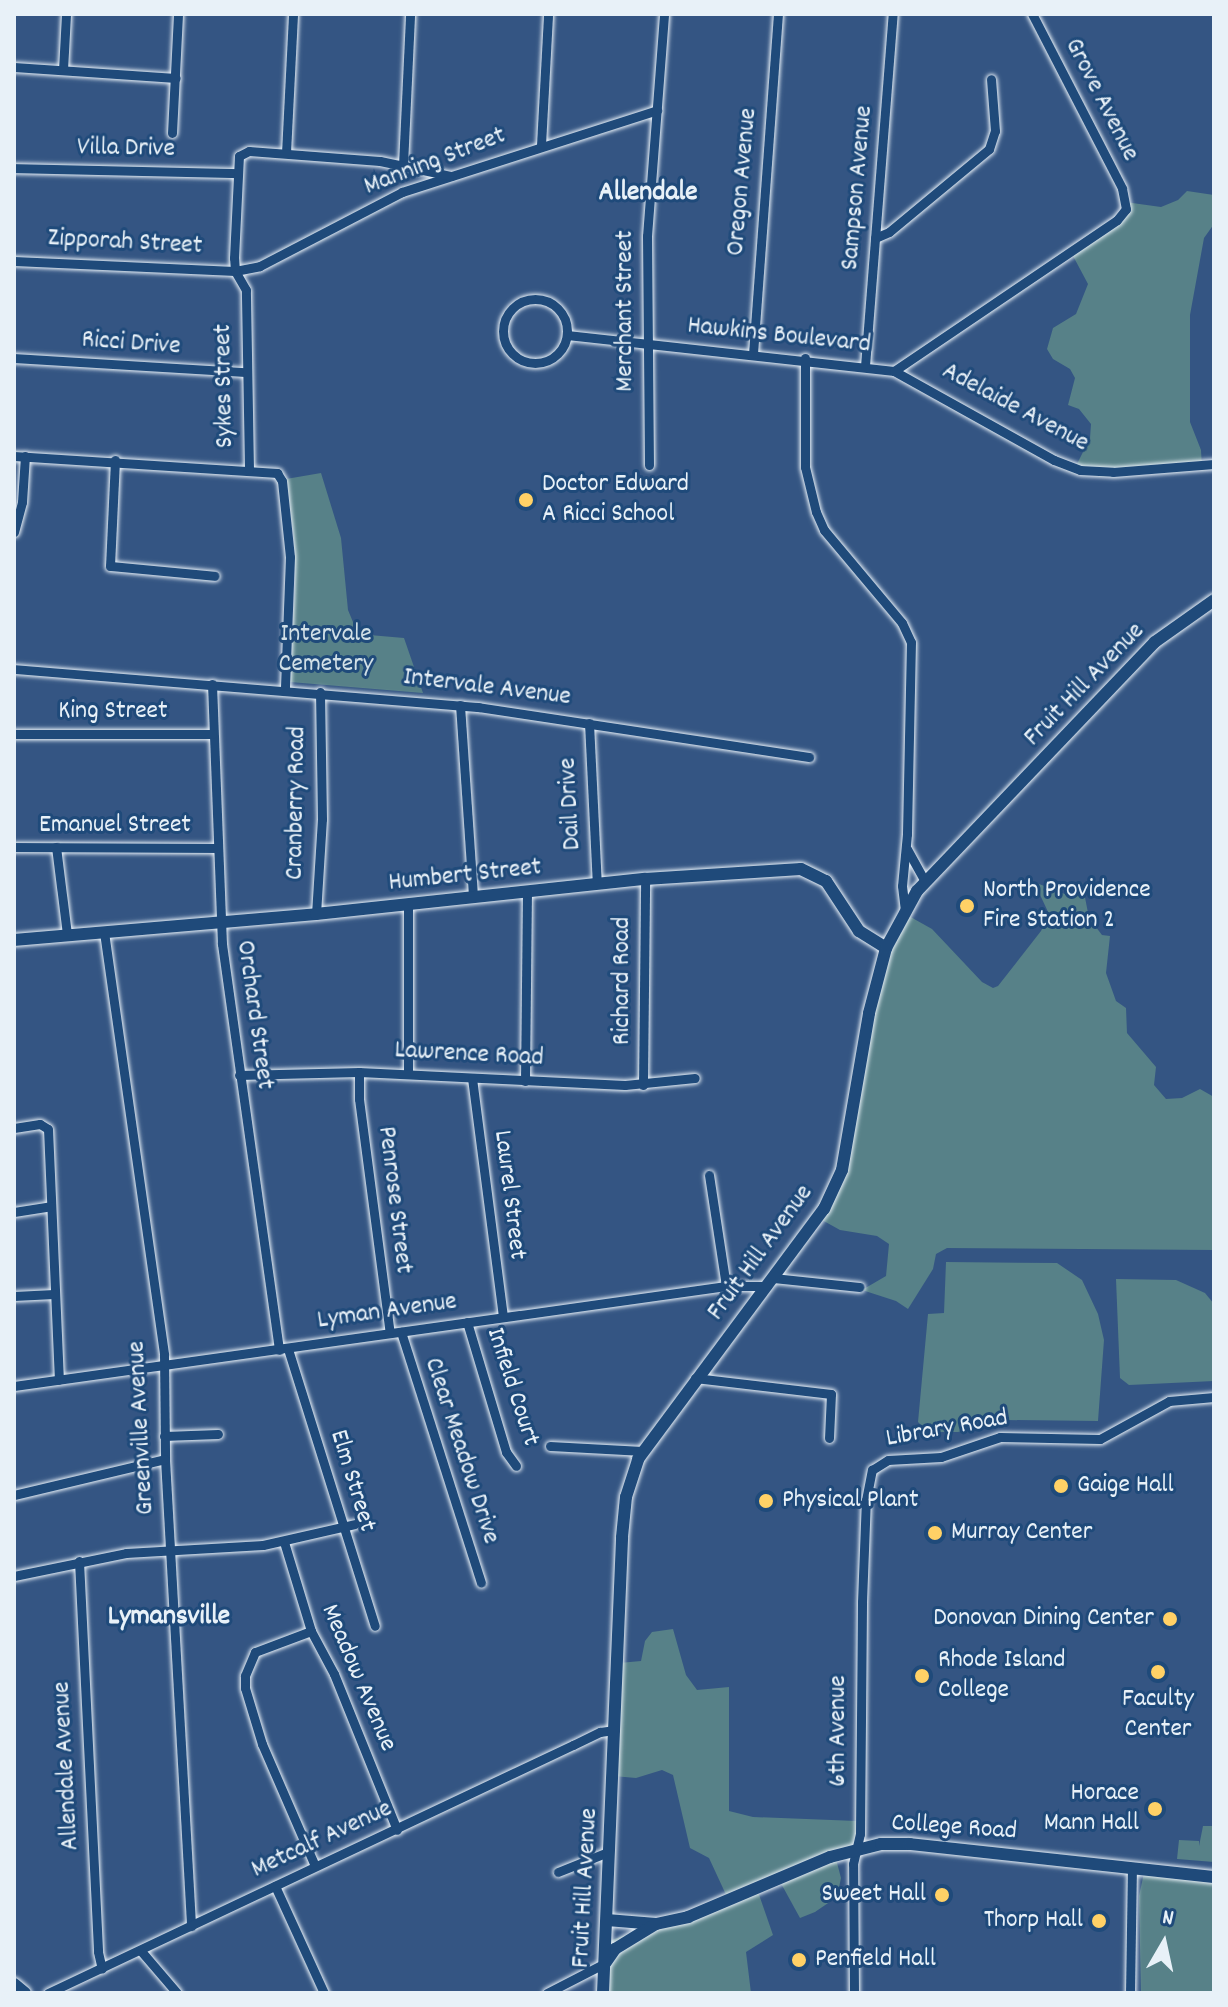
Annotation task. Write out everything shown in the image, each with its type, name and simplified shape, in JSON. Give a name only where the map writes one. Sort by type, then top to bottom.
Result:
[{"type":"street","points":[[63,70],[66,14]]},
{"type":"street","points":[[172,133],[178,14]]},
{"type":"street","points":[[286,153],[293,14]]},
{"type":"street","points":[[403,165],[410,14]]},
{"type":"street","points":[[541,145],[548,14]]},
{"type":"street","name":"Merchant Street","points":[[649,465],[647,236],[664,14]]},
{"type":"street","name":"Oregon Avenue","points":[[753,354],[778,14]]},
{"type":"street","name":"Sampson Avenue","points":[[865,366],[893,14]]},
{"type":"street","name":"Grove Avenue","points":[[1032,14],[1122,188],[1126,209]]},
{"type":"street","points":[[14,67],[176,78]]},
{"type":"street","points":[[875,238],[889,232],[980,159],[994,140],[991,79]]},
{"type":"street","name":"Manning Street","points":[[235,271],[260,266],[402,192],[657,110]]},
{"type":"street","points":[[237,173],[239,156],[244,151],[403,165],[451,176]]},
{"type":"street","name":"Villa Drive","points":[[14,168],[237,173]]},
{"type":"street","name":"Sykes Street","points":[[237,173],[235,271],[246,290],[249,469],[274,471],[282,481],[290,557],[285,689]]},
{"type":"street","name":"Hawkins Boulevard","points":[[567,335],[805,358],[894,371],[1117,220],[1126,209]]},
{"type":"street","name":"Zipporah Street","points":[[14,261],[235,271]]},
{"type":"street","points":[[538,299],[560,311],[567,335],[556,356],[532,363],[510,352],[503,328],[514,307],[538,299]]},
{"type":"street","name":"Ricci Drive","points":[[14,358],[245,372]]},
{"type":"street","points":[[805,358],[805,467],[816,512],[824,530],[902,623],[911,642],[906,846],[902,886],[905,909]]},
{"type":"street","name":"Adelaide Avenue","points":[[894,371],[1054,460],[1080,470],[1113,472],[1214,464]]},
{"type":"street","points":[[14,532],[22,502],[19,456],[249,469]]},
{"type":"street","points":[[115,460],[110,566],[215,576]]},
{"type":"street","name":"Fruit Hill Avenue","points":[[603,1993],[624,1515],[630,1480],[643,1451],[695,1378],[818,1221],[842,1170],[869,1013],[886,948],[905,909],[925,881],[1155,642],[1214,600]]},
{"type":"street","name":"Intervale Avenue","points":[[14,669],[460,705],[809,757]]},
{"type":"street","name":"Orchard Street","points":[[212,684],[219,923],[239,1075],[283,1349]]},
{"type":"street","name":"Cranberry Road","points":[[316,914],[322,819],[320,692]]},
{"type":"street","points":[[460,705],[473,896]]},
{"type":"street","name":"Dail Drive","points":[[589,723],[597,884]]},
{"type":"street","name":"King Street","points":[[14,734],[212,734]]},
{"type":"street","points":[[906,846],[925,881]]},
{"type":"street","name":"Emanuel Street","points":[[14,847],[216,848]]},
{"type":"street","points":[[56,847],[67,934]]},
{"type":"street","name":"Humbert Street","points":[[14,940],[316,914],[645,879],[808,871],[832,888],[865,939],[886,948]]},
{"type":"street","name":"Richard Road","points":[[643,1085],[645,879]]},
{"type":"street","points":[[525,1081],[527,891]]},
{"type":"street","points":[[408,904],[408,1074]]},
{"type":"street","name":"Greenville Avenue","points":[[104,932],[164,1366],[165,1459],[191,1926]]},
{"type":"street","name":"Lawrence Road","points":[[239,1075],[359,1072],[643,1085],[695,1078]]},
{"type":"street","name":"Penrose Street","points":[[359,1072],[359,1099],[395,1332]]},
{"type":"street","name":"Laurel Street","points":[[472,1078],[503,1317]]},
{"type":"street","points":[[14,1128],[46,1125],[59,1380]]},
{"type":"street","points":[[709,1175],[726,1286]]},
{"type":"street","points":[[14,1212],[51,1206]]},
{"type":"street","name":"Lyman Avenue","points":[[14,1386],[726,1286],[770,1282],[860,1287]]},
{"type":"street","points":[[14,1296],[54,1294]]},
{"type":"street","name":"Infield Court","points":[[467,1322],[506,1452],[516,1466]]},
{"type":"street","name":"Clear Meadow Drive","points":[[395,1332],[481,1583]]},
{"type":"street","name":"Elm Street","points":[[283,1349],[375,1626]]},
{"type":"street","points":[[695,1378],[831,1394],[829,1438]]},
{"type":"street","name":"Library Road","points":[[872,1470],[888,1460],[941,1457],[991,1438],[1100,1439],[1169,1401],[1214,1397]]},
{"type":"street","points":[[164,1436],[218,1434]]},
{"type":"street","points":[[550,1446],[643,1451]]},
{"type":"street","points":[[14,1495],[165,1459]]},
{"type":"street","name":"6th Avenue","points":[[854,1993],[853,1864],[861,1791],[866,1500],[872,1470]]},
{"type":"street","points":[[14,1576],[126,1553],[284,1542],[355,1524]]},
{"type":"street","name":"Meadow Avenue","points":[[284,1542],[311,1631],[334,1674],[397,1830]]},
{"type":"street","name":"Allendale Avenue","points":[[79,1561],[98,1952],[102,1969]]},
{"type":"street","points":[[311,1631],[255,1652],[247,1663],[245,1688],[262,1744],[315,1866]]},
{"type":"street","name":"Metcalf Avenue","points":[[48,1993],[600,1732],[615,1730]]},
{"type":"street","name":"College Road","points":[[605,1963],[615,1949],[656,1924],[707,1909],[857,1848],[910,1844],[1214,1877]]},
{"type":"street","points":[[558,1872],[593,1855],[608,1852]]},
{"type":"street","points":[[1130,1993],[1132,1869]]},
{"type":"street","points":[[275,1886],[324,1993]]},
{"type":"street","name":"College Road","points":[[607,1920],[656,1924]]},
{"type":"street","points":[[141,1951],[177,1993]]},
{"type":"street","points":[[547,1993],[605,1963]]},
{"type":"street","points":[[14,1984],[25,1993]]},
{"type":"green space","points":[[1187,191],[1214,195],[1214,224],[1204,238],[1190,315],[1190,422],[1201,450],[1202,468],[1102,477],[1074,470],[1090,438],[1091,424],[1079,409],[1068,405],[1075,378],[1070,369],[1053,359],[1047,349],[1053,328],[1076,314],[1088,284],[1072,254],[1119,220],[1125,202],[1161,207],[1178,200]]},
{"type":"green space","name":"Intervale Cemetery","points":[[321,473],[341,538],[348,610],[358,634],[404,638],[423,693],[290,682],[295,586],[294,538],[286,479]]},
{"type":"green space","points":[[1034,882],[1070,896],[1082,882],[1089,918],[1102,935],[1110,936],[1106,973],[1116,1001],[1126,1008],[1127,1033],[1156,1067],[1154,1085],[1166,1099],[1182,1098],[1200,1089],[1214,1097],[1214,1250],[947,1248],[936,1254],[933,1269],[908,1309],[896,1301],[862,1290],[886,1276],[889,1244],[877,1236],[840,1230],[822,1220],[834,1191],[879,975],[907,915],[932,929],[982,982],[993,988],[998,986],[1041,931],[1049,914]]},
{"type":"green space","points":[[946,1262],[1057,1263],[1082,1280],[1098,1314],[1104,1340],[1098,1421],[1006,1420],[958,1432],[928,1432],[918,1422],[928,1314],[944,1313]]},
{"type":"green space","points":[[1116,1279],[1176,1280],[1205,1293],[1214,1304],[1214,1381],[1129,1385],[1120,1378]]},
{"type":"green space","points":[[673,1629],[686,1675],[697,1690],[729,1687],[729,1811],[753,1817],[857,1821],[855,1853],[836,1859],[841,1878],[837,1897],[815,1912],[800,1918],[778,1878],[756,1886],[773,1935],[746,1952],[751,1993],[603,1993],[606,1942],[728,1899],[709,1858],[690,1848],[673,1775],[662,1770],[636,1778],[613,1776],[619,1663],[641,1661],[645,1641],[652,1632]]},
{"type":"green space","points":[[1214,1812],[1214,1862],[1177,1859],[1179,1840],[1199,1841],[1199,1846],[1203,1826],[1213,1826]]},
{"type":"green space","points":[[1144,1873],[1214,1881],[1214,1993],[1141,1993],[1139,1896]]},
{"type":"place","name":"Doctor Edward A Ricci School","points":[[526,500]]},
{"type":"place","name":"North Providence Fire Station 2","points":[[967,906]]},
{"type":"place","name":"Gaige Hall","points":[[1061,1486]]},
{"type":"place","name":"Physical Plant","points":[[766,1501]]},
{"type":"place","name":"Murray Center","points":[[935,1533]]},
{"type":"place","name":"Donovan Dining Center","points":[[1170,1619]]},
{"type":"place","name":"Faculty Center","points":[[1158,1672]]},
{"type":"place","name":"Rhode Island College","points":[[922,1676]]},
{"type":"place","name":"Horace Mann Hall","points":[[1155,1809]]},
{"type":"place","name":"Sweet Hall","points":[[942,1895]]},
{"type":"place","name":"Thorp Hall","points":[[1099,1921]]},
{"type":"place","name":"Penfield Hall","points":[[799,1960]]},
{"type":"district","name":"Allendale","points":[[648,194]]},
{"type":"district","name":"Lymansville","points":[[169,1618]]}]
